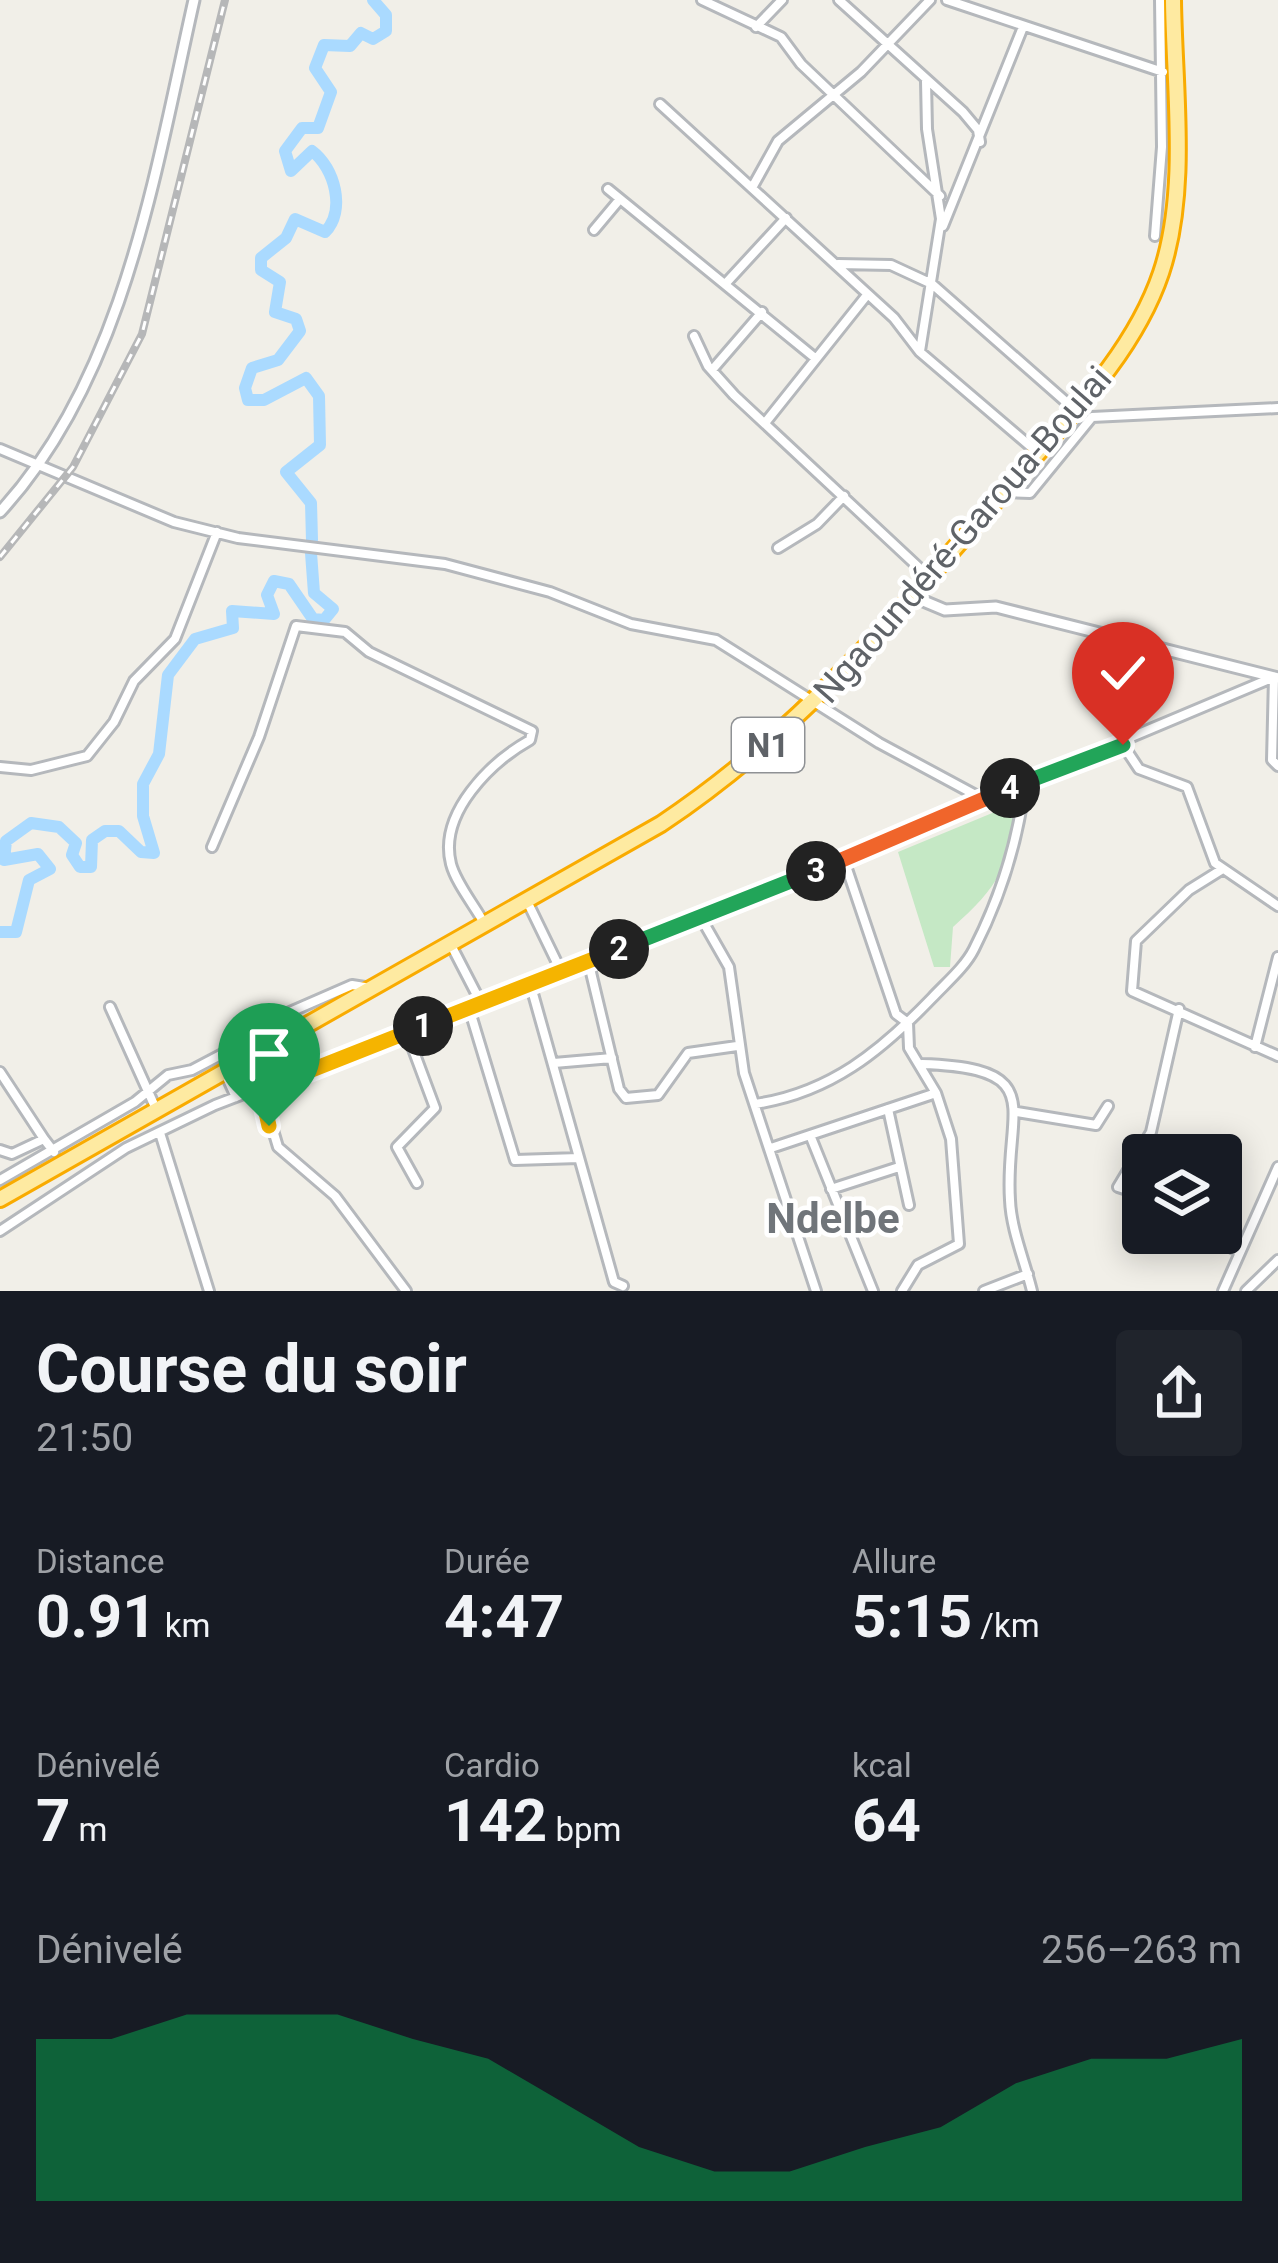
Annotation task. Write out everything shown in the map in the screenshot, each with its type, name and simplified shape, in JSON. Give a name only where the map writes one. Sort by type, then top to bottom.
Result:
[{"type":"highway","name":"Ngaoundéré-Garoua-Boulai","points":[[0,1198],[57,1156],[156,1109],[690,805],[816,702],[931,579],[1126,343],[1161,273],[1174,200],[1167,34],[1173,0]]},
{"type":"street","points":[[0,512],[40,464],[91,371],[136,244],[194,0]]},
{"type":"street","points":[[702,0],[781,37],[940,196]]},
{"type":"street","points":[[755,27],[782,0]]},
{"type":"street","points":[[839,0],[964,112],[978,130],[980,144]]},
{"type":"street","points":[[753,186],[778,141],[835,95],[931,0]]},
{"type":"street","points":[[947,0],[1163,72]]},
{"type":"street","points":[[1154,236],[1167,34],[1160,0]]},
{"type":"street","points":[[938,237],[980,144],[1023,27]]},
{"type":"street","points":[[920,352],[940,196],[927,129],[926,81]]},
{"type":"street","points":[[660,104],[894,318],[920,352],[1038,453]]},
{"type":"street","points":[[608,189],[814,358]]},
{"type":"street","points":[[594,230],[620,199]]},
{"type":"street","points":[[727,282],[786,218]]},
{"type":"street","points":[[935,258],[947,296]]},
{"type":"street","points":[[837,264],[891,265],[932,284],[1074,409]]},
{"type":"street","points":[[765,423],[867,295]]},
{"type":"street","points":[[712,370],[762,313]]},
{"type":"street","points":[[694,336],[712,370],[931,579]]},
{"type":"street","points":[[1004,492],[1030,493],[1092,417],[1278,408]]},
{"type":"street","points":[[0,448],[108,498],[217,532],[412,558],[550,592],[631,624],[716,640],[984,800]]},
{"type":"street","points":[[778,548],[817,524],[844,496]]},
{"type":"street","points":[[0,767],[31,770],[84,759],[120,712],[134,681],[175,638],[217,532]]},
{"type":"street","points":[[914,597],[945,610],[1011,610],[1276,677]]},
{"type":"street","points":[[212,847],[259,737],[296,626],[345,632],[369,652],[532,731],[530,740],[490,770],[455,820],[450,862],[485,925]]},
{"type":"street","points":[[0,1231],[127,1148],[236,1097],[701,918],[1276,677]]},
{"type":"street","points":[[1276,677],[1272,760],[1278,766]]},
{"type":"street","points":[[1123,745],[1139,769],[1187,787],[1211,857],[1221,870],[1278,906]]},
{"type":"street","points":[[755,1104],[831,1083],[908,1023],[974,950],[1015,851],[1025,781]]},
{"type":"street","points":[[1207,876],[1211,857]]},
{"type":"street","points":[[844,860],[896,1014],[908,1023]]},
{"type":"street","points":[[1221,870],[1207,876],[1148,928],[1133,949],[1132,991],[1278,1056]]},
{"type":"street","points":[[527,901],[561,971]]},
{"type":"street","points":[[701,918],[729,967],[737,1046],[816,1291]]},
{"type":"street","points":[[450,944],[481,1003]]},
{"type":"street","points":[[1255,1047],[1278,957]]},
{"type":"street","points":[[588,960],[622,1094],[640,1099],[663,1092],[677,1062],[688,1053],[737,1046]]},
{"type":"street","points":[[530,983],[614,1282],[623,1286]]},
{"type":"street","points":[[0,1180],[57,1156],[168,1075],[192,1070],[290,1012],[352,986],[372,988]]},
{"type":"street","points":[[110,1007],[156,1109]]},
{"type":"street","points":[[469,1008],[515,1160],[579,1158]]},
{"type":"street","points":[[1150,1134],[1179,1009]]},
{"type":"street","points":[[902,1291],[918,1264],[959,1244],[951,1139],[936,1093],[909,1048],[908,1023]]},
{"type":"street","points":[[407,1032],[435,1108],[397,1147],[417,1183]]},
{"type":"street","points":[[553,1063],[612,1058]]},
{"type":"street","points":[[920,1064],[990,1073],[1005,1086],[1017,1112],[1010,1201],[1032,1291]]},
{"type":"street","points":[[224,1071],[236,1097]]},
{"type":"street","points":[[0,1072],[57,1156]]},
{"type":"street","points":[[261,1090],[278,1147],[335,1196],[406,1291]]},
{"type":"street","points":[[771,1148],[936,1093]]},
{"type":"street","points":[[1017,1112],[1096,1125],[1108,1106]]},
{"type":"street","points":[[888,1109],[909,1205]]},
{"type":"street","points":[[160,1133],[209,1291]]},
{"type":"street","points":[[810,1135],[873,1291]]},
{"type":"street","points":[[0,1150],[12,1154],[44,1139]]},
{"type":"street","points":[[831,1189],[899,1167]]},
{"type":"street","points":[[1242,1243],[1278,1167]]},
{"type":"street","points":[[1223,1291],[1237,1254]]},
{"type":"street","points":[[1246,1291],[1278,1259]]},
{"type":"street","points":[[984,1291],[1028,1274]]},
{"type":"green space","points":[[1014,804],[1011,843],[1000,873],[953,927],[950,967],[934,967],[898,852]]},
{"type":"waterway","points":[[312,540],[311,503],[286,472],[320,445],[319,396],[306,378],[264,400],[248,400],[245,388],[252,368],[278,360],[300,331],[296,319],[275,312],[280,282],[261,270],[261,258],[286,238],[295,219],[325,232],[335,213],[332,179],[320,159],[312,151],[291,171],[285,151],[302,128],[318,128],[331,92],[315,68],[324,45],[350,46],[361,33],[373,39],[386,31],[386,15],[373,0]]},
{"type":"waterway","points":[[0,932],[16,932],[29,880],[50,869],[38,854],[4,860],[6,841],[31,823],[59,827],[76,843],[72,855],[80,867],[91,867],[92,840],[105,831],[119,831],[141,852],[154,853],[143,816],[143,784],[159,754],[168,675],[195,639],[233,628],[232,611],[274,614],[267,595],[274,581],[289,584],[313,619],[324,620],[333,609],[314,593],[311,553]]},
{"type":"railway","points":[[0,557],[73,467],[142,334],[225,0]]},
{"type":"district","name":"Ndelbe","points":[[833,1218]]},
{"type":"route","points":[[269,1126],[261,1090],[701,918],[1025,781],[1123,745]]}]
